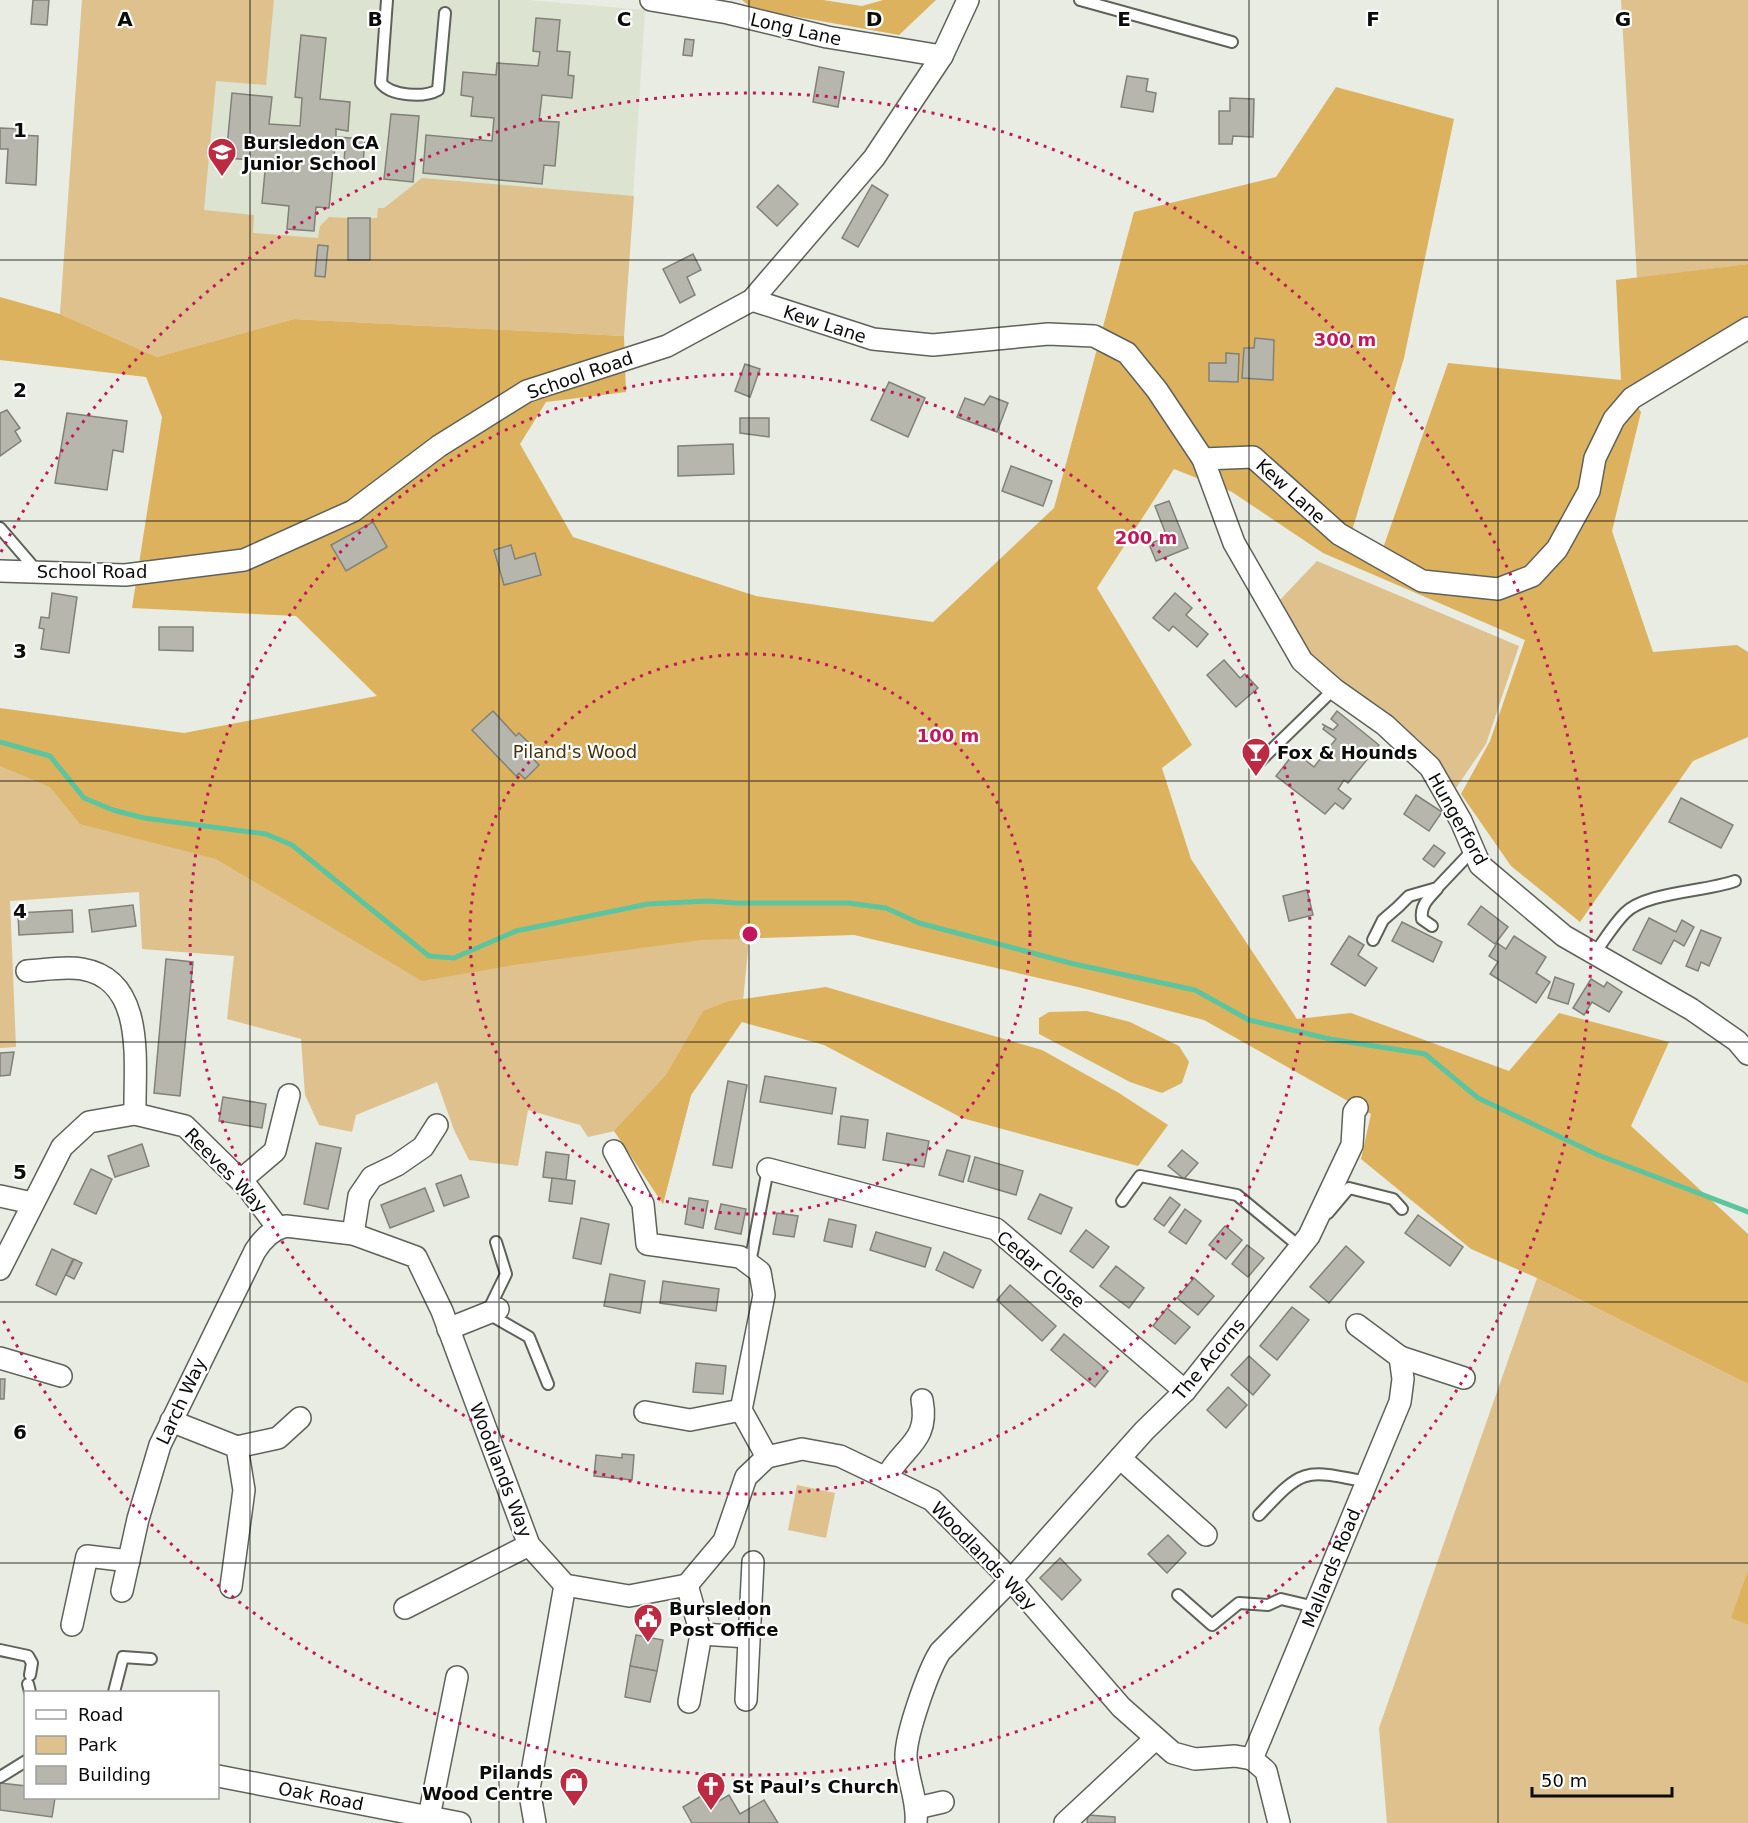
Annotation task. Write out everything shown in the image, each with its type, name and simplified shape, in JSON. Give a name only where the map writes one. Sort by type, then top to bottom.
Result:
[{"type":"street","name":"Long Lane","points":[[651,0],[725,6],[826,37],[942,56]]},
{"type":"street","name":"School Road","points":[[0,571],[125,575],[244,560],[353,512],[439,446],[527,391],[667,346],[752,300],[874,158],[942,56],[968,0]]},
{"type":"street","name":"Kew Lane","points":[[752,300],[873,339],[933,345],[1048,334],[1094,336],[1126,353],[1157,390],[1203,459],[1253,457],[1339,534],[1422,581],[1498,589],[1532,576],[1557,549],[1589,491],[1595,458],[1614,419],[1632,398],[1748,328]]},
{"type":"street","name":"Hungerford","points":[[1203,459],[1234,543],[1302,662],[1334,689],[1385,724],[1430,767],[1474,849],[1480,865],[1564,936],[1691,1009],[1737,1041],[1748,1054]]},
{"type":"street","points":[[27,971],[80,969],[102,974],[114,983],[125,997],[130,1013],[132,1034],[135,1114]]},
{"type":"street","points":[[241,1180],[275,1151],[289,1095]]},
{"type":"street","name":"The Acorns","points":[[916,1815],[906,1755],[926,1679],[940,1652],[1011,1580],[1120,1458],[1185,1391],[1304,1242],[1352,1145],[1354,1112],[1357,1108]]},
{"type":"street","name":"Reeves Way","points":[[0,1269],[62,1147],[89,1122],[135,1114],[185,1125],[241,1180],[278,1228]]},
{"type":"street","points":[[353,1234],[359,1196],[372,1177],[397,1165],[423,1147],[437,1125]]},
{"type":"street","points":[[535,1823],[529,1789],[565,1585],[629,1596],[687,1585],[724,1541],[746,1477],[767,1457],[741,1410],[764,1295],[760,1272],[750,1263],[721,1253],[648,1244],[643,1204],[614,1151]]},
{"type":"street","name":"Cedar Close","points":[[768,1169],[996,1229],[1185,1391]]},
{"type":"street","points":[[0,1196],[32,1203]]},
{"type":"street","name":"Woodlands Way","points":[[278,1228],[286,1226],[353,1234],[416,1257],[448,1329],[529,1545],[565,1585]]},
{"type":"street","name":"Larch Way","points":[[122,1591],[138,1519],[160,1445],[249,1261],[261,1242],[278,1228]]},
{"type":"street","points":[[448,1329],[493,1311]]},
{"type":"street","points":[[1357,1325],[1400,1357],[1464,1378]]},
{"type":"street","name":"Mallards Road","points":[[1252,1759],[1400,1402],[1403,1379],[1400,1357]]},
{"type":"street","points":[[0,1358],[60,1376]]},
{"type":"street","points":[[886,1478],[894,1463],[916,1443],[924,1428],[926,1417],[922,1400]]},
{"type":"street","points":[[645,1412],[690,1420],[741,1410]]},
{"type":"street","points":[[171,1421],[237,1447],[278,1438],[300,1418]]},
{"type":"street","points":[[231,1587],[244,1490],[237,1447]]},
{"type":"street","name":"Woodlands Way","points":[[767,1457],[802,1449],[840,1455],[932,1500],[1011,1580],[1121,1707],[1155,1739],[1173,1753],[1195,1759],[1235,1756],[1252,1759]]},
{"type":"street","points":[[1120,1458],[1206,1536]]},
{"type":"street","points":[[405,1608],[529,1545]]},
{"type":"street","points":[[72,1625],[87,1556],[129,1561]]},
{"type":"street","points":[[746,1700],[753,1562]]},
{"type":"street","points":[[687,1585],[701,1634],[689,1702]]},
{"type":"street","points":[[701,1634],[748,1637]]},
{"type":"street","points":[[429,1817],[457,1677]]},
{"type":"street","points":[[1065,1823],[1155,1739]]},
{"type":"street","points":[[1252,1759],[1266,1771],[1280,1823]]},
{"type":"street","name":"Oak Road","points":[[219,1776],[460,1823]]},
{"type":"street","points":[[916,1815],[943,1802]]},
{"type":"lane","points":[[387,0],[381,83],[386,90],[423,95],[438,90],[445,12]]},
{"type":"lane","points":[[1080,0],[1232,42]]},
{"type":"lane","points":[[0,528],[39,572]]},
{"type":"lane","points":[[1258,763],[1334,689]]},
{"type":"lane","points":[[1432,926],[1422,919],[1423,905],[1474,849]]},
{"type":"lane","points":[[1594,954],[1624,914],[1635,906],[1651,899],[1716,888],[1735,881]]},
{"type":"lane","points":[[1373,940],[1383,920],[1409,896],[1437,888]]},
{"type":"lane","points":[[750,1263],[768,1169]]},
{"type":"lane","points":[[1122,1200],[1140,1176],[1237,1195],[1304,1242],[1349,1188],[1393,1199],[1402,1209]]},
{"type":"lane","points":[[496,1242],[506,1274],[493,1311],[529,1337],[548,1384]]},
{"type":"lane","points":[[1259,1515],[1290,1481],[1304,1475],[1329,1474],[1367,1482]]},
{"type":"lane","points":[[1178,1595],[1212,1625],[1239,1603],[1268,1605],[1281,1599],[1315,1607]]},
{"type":"lane","points":[[0,1650],[28,1656],[32,1663],[29,1684]]},
{"type":"lane","points":[[114,1691],[123,1657],[151,1659]]},
{"type":"lane","points":[[0,1777],[24,1762]]},
{"type":"shaded area","points":[[82,0],[527,0],[645,10],[624,336],[294,319],[157,357],[60,314]]},
{"type":"green space","name":"Bursledon CA Junior School","points":[[82,0],[274,0],[266,85],[216,81],[204,210],[254,215],[253,233],[318,238],[320,226],[329,217],[348,218],[348,260],[370,260],[370,218],[377,218],[378,208],[384,208],[422,178],[634,196],[624,336],[294,319],[157,357],[60,314]]},
{"type":"green space","points":[[742,0],[823,0],[862,6],[883,0],[936,0],[899,35],[753,9]]},
{"type":"green space","points":[[1621,0],[1748,0],[1748,264],[1637,278]]},
{"type":"green space","name":"Piland's Wood","points":[[1336,87],[1454,119],[1404,358],[1351,534],[1382,551],[1448,363],[1621,380],[1616,280],[1748,264],[1748,321],[1627,392],[1641,412],[1612,531],[1653,652],[1737,645],[1748,652],[1748,737],[1693,761],[1580,922],[1511,866],[1461,794],[1490,741],[1525,640],[1323,553],[1232,492],[1174,469],[1097,588],[1192,745],[1162,768],[1191,859],[1297,1019],[1351,1013],[1509,1071],[1559,1013],[1669,1042],[1631,1126],[1748,1234],[1748,1384],[1537,1278],[1471,1249],[1361,1159],[1371,1114],[1204,1020],[1082,988],[854,935],[701,940],[514,965],[422,981],[216,859],[80,824],[50,787],[0,766],[0,708],[184,733],[377,696],[296,616],[132,608],[162,417],[146,377],[0,360],[0,297],[60,314],[157,357],[294,319],[624,336],[626,392],[546,402],[520,444],[573,537],[756,596],[933,622],[1054,508],[1134,212],[1276,177]]},
{"type":"green space","points":[[1317,561],[1519,646],[1486,744],[1456,788],[1418,739],[1316,662],[1278,602]]},
{"type":"green space","points":[[0,745],[752,909],[741,1022],[691,1095],[663,1204],[615,1131],[588,1137],[580,1125],[528,1110],[518,1166],[469,1160],[454,1130],[437,1082],[356,1115],[352,1132],[319,1125],[305,1095],[301,1039],[227,1019],[234,956],[142,949],[139,892],[10,901],[16,1047],[0,1048]]},
{"type":"green space","points":[[826,987],[1042,1050],[1119,1093],[1168,1125],[1138,1166],[962,1118],[824,1045],[742,1022],[691,1095],[663,1204],[614,1131],[666,1075],[703,1011],[729,1001]]},
{"type":"green space","points":[[1087,1011],[1130,1022],[1179,1046],[1189,1062],[1182,1083],[1162,1093],[1130,1082],[1039,1034],[1039,1018],[1049,1012]]},
{"type":"green space","points":[[1537,1278],[1748,1384],[1748,1570],[1732,1618],[1748,1625],[1748,1823],[1387,1823],[1379,1728]]},
{"type":"green space","points":[[797,1485],[835,1493],[826,1538],[788,1530]]},
{"type":"green space","points":[[1748,1570],[1748,1625],[1731,1618]]},
{"type":"building","points":[[33,0],[49,0],[47,25],[31,24]]},
{"type":"building","points":[[536,18],[560,20],[557,51],[570,52],[568,75],[574,76],[572,98],[542,95],[539,121],[559,122],[555,166],[544,165],[542,184],[423,173],[426,135],[492,141],[494,118],[471,116],[473,97],[461,95],[463,72],[496,75],[497,63],[538,66],[540,52],[533,51]]},
{"type":"building","points":[[301,35],[326,38],[320,99],[350,102],[348,131],[336,129],[336,137],[365,139],[363,164],[344,162],[345,148],[335,147],[329,208],[316,207],[314,231],[287,229],[289,206],[262,203],[266,161],[226,158],[232,93],[272,97],[269,124],[300,126],[302,98],[295,97]]},
{"type":"building","points":[[685,39],[694,40],[692,56],[683,55]]},
{"type":"building","points":[[819,67],[844,72],[838,107],[813,102]]},
{"type":"building","points":[[1127,76],[1148,79],[1146,91],[1156,93],[1153,112],[1121,107]]},
{"type":"building","points":[[1230,98],[1254,99],[1253,137],[1233,136],[1232,144],[1219,144],[1219,111],[1230,111]]},
{"type":"building","points":[[391,114],[419,116],[413,182],[384,179]]},
{"type":"building","points":[[0,128],[21,129],[21,135],[38,136],[36,185],[6,183],[8,149],[0,149]]},
{"type":"building","points":[[778,185],[798,204],[777,226],[757,207]]},
{"type":"building","points":[[872,185],[888,195],[858,247],[842,238]]},
{"type":"building","points":[[348,218],[370,218],[370,260],[348,260]]},
{"type":"building","points":[[318,245],[328,246],[325,277],[315,276]]},
{"type":"building","points":[[693,254],[701,270],[687,277],[695,295],[680,303],[663,269]]},
{"type":"building","points":[[1255,338],[1274,340],[1273,380],[1242,378],[1244,348],[1254,348]]},
{"type":"building","points":[[1226,353],[1239,354],[1238,382],[1209,381],[1209,363],[1226,363]]},
{"type":"building","points":[[745,364],[760,369],[750,397],[735,391]]},
{"type":"building","points":[[889,382],[925,398],[908,437],[871,420]]},
{"type":"building","points":[[990,396],[1008,403],[997,432],[957,417],[965,398],[984,405]]},
{"type":"building","points":[[7,410],[20,428],[15,431],[21,441],[0,456],[0,413]]},
{"type":"building","points":[[67,413],[127,421],[123,452],[113,450],[107,490],[55,483]]},
{"type":"building","points":[[740,418],[769,418],[769,437],[740,433]]},
{"type":"building","points":[[733,444],[734,474],[678,476],[678,446]]},
{"type":"building","points":[[1011,466],[1052,481],[1043,506],[1002,491]]},
{"type":"building","points":[[1169,501],[1188,548],[1156,561],[1149,544],[1167,537],[1155,506]]},
{"type":"building","points":[[373,522],[387,547],[346,571],[331,545]]},
{"type":"building","points":[[511,545],[515,559],[535,553],[541,575],[504,585],[494,550]]},
{"type":"building","points":[[52,593],[77,597],[69,653],[41,649],[44,629],[39,628],[41,617],[49,618]]},
{"type":"building","points":[[1175,593],[1192,608],[1186,615],[1208,634],[1197,647],[1173,626],[1169,631],[1153,618]]},
{"type":"building","points":[[159,627],[193,627],[193,651],[159,650]]},
{"type":"building","points":[[1224,660],[1240,678],[1245,674],[1258,688],[1236,707],[1207,675]]},
{"type":"building","points":[[493,711],[516,736],[519,733],[532,746],[526,751],[539,765],[525,779],[519,773],[516,776],[472,730]]},
{"type":"building","points":[[1337,711],[1379,745],[1348,783],[1344,780],[1338,789],[1351,799],[1343,809],[1335,803],[1325,814],[1276,776],[1295,752],[1314,767],[1327,750],[1331,753],[1328,749],[1336,739],[1323,729],[1325,726],[1322,724],[1333,730],[1338,725],[1331,719]]},
{"type":"building","points":[[1416,795],[1442,812],[1429,831],[1404,814]]},
{"type":"building","points":[[1681,798],[1733,825],[1721,848],[1669,822]]},
{"type":"building","points":[[1434,845],[1445,853],[1434,867],[1423,859]]},
{"type":"building","points":[[1307,890],[1313,915],[1289,921],[1283,896]]},
{"type":"building","points":[[133,905],[136,926],[92,932],[89,910]]},
{"type":"building","points":[[1481,906],[1508,927],[1495,944],[1468,924]]},
{"type":"building","points":[[72,910],[73,932],[19,935],[18,913]]},
{"type":"building","points":[[1649,918],[1676,932],[1682,920],[1694,927],[1684,946],[1674,940],[1661,964],[1633,950]]},
{"type":"building","points":[[1402,922],[1442,942],[1433,962],[1392,941]]},
{"type":"building","points":[[1701,930],[1721,938],[1709,966],[1701,962],[1698,971],[1686,966]]},
{"type":"building","points":[[1349,936],[1364,945],[1358,955],[1377,968],[1365,986],[1331,964]]},
{"type":"building","points":[[1514,936],[1546,957],[1536,973],[1550,982],[1536,1003],[1490,974],[1498,962],[1489,956],[1497,943],[1506,949]]},
{"type":"building","points":[[166,959],[193,962],[180,1096],[154,1093]]},
{"type":"building","points":[[1555,977],[1574,984],[1568,1004],[1548,998]]},
{"type":"building","points":[[1591,979],[1604,987],[1607,982],[1622,992],[1609,1012],[1592,1002],[1584,1015],[1573,1008]]},
{"type":"building","points":[[14,1052],[10,1075],[0,1076],[0,1053]]},
{"type":"building","points":[[765,1076],[836,1088],[832,1114],[760,1102]]},
{"type":"building","points":[[728,1081],[747,1085],[732,1168],[713,1165]]},
{"type":"building","points":[[223,1097],[266,1104],[262,1128],[219,1121]]},
{"type":"building","points":[[841,1116],[868,1120],[865,1148],[838,1144]]},
{"type":"building","points":[[887,1133],[929,1141],[924,1167],[883,1160]]},
{"type":"building","points":[[316,1143],[341,1148],[328,1209],[304,1204]]},
{"type":"building","points":[[142,1144],[149,1166],[115,1177],[108,1156]]},
{"type":"building","points":[[947,1150],[970,1156],[963,1182],[939,1175]]},
{"type":"building","points":[[1182,1150],[1198,1163],[1184,1179],[1168,1166]]},
{"type":"building","points":[[546,1152],[569,1155],[566,1180],[543,1177]]},
{"type":"building","points":[[975,1157],[1023,1171],[1016,1195],[968,1181]]},
{"type":"building","points":[[91,1169],[112,1179],[96,1214],[74,1204]]},
{"type":"building","points":[[461,1175],[469,1197],[444,1206],[436,1184]]},
{"type":"building","points":[[552,1178],[575,1181],[572,1204],[549,1201]]},
{"type":"building","points":[[425,1188],[434,1211],[390,1228],[381,1205]]},
{"type":"building","points":[[1040,1194],[1072,1208],[1061,1234],[1028,1219]]},
{"type":"building","points":[[1170,1197],[1180,1205],[1164,1226],[1154,1219]]},
{"type":"building","points":[[689,1198],[708,1201],[703,1228],[685,1224]]},
{"type":"building","points":[[721,1204],[746,1209],[741,1234],[715,1229]]},
{"type":"building","points":[[1185,1209],[1201,1221],[1186,1244],[1169,1232]]},
{"type":"building","points":[[777,1213],[798,1216],[794,1237],[773,1234]]},
{"type":"building","points":[[1418,1215],[1463,1247],[1450,1266],[1405,1233]]},
{"type":"building","points":[[581,1218],[609,1224],[601,1264],[573,1258]]},
{"type":"building","points":[[829,1219],[856,1225],[852,1247],[824,1241]]},
{"type":"building","points":[[1225,1226],[1242,1240],[1226,1259],[1209,1245]]},
{"type":"building","points":[[1086,1230],[1109,1247],[1093,1268],[1070,1251]]},
{"type":"building","points":[[876,1232],[931,1248],[925,1267],[870,1250]]},
{"type":"building","points":[[1247,1245],[1264,1258],[1248,1277],[1232,1264]]},
{"type":"building","points":[[1346,1246],[1364,1262],[1329,1303],[1310,1287]]},
{"type":"building","points":[[52,1249],[73,1259],[56,1295],[36,1285]]},
{"type":"building","points":[[944,1252],[981,1270],[973,1288],[936,1270]]},
{"type":"building","points":[[74,1259],[82,1263],[74,1279],[66,1275]]},
{"type":"building","points":[[1116,1266],[1144,1288],[1129,1308],[1100,1286]]},
{"type":"building","points":[[610,1274],[645,1281],[640,1313],[604,1306]]},
{"type":"building","points":[[1194,1278],[1214,1296],[1198,1315],[1177,1298]]},
{"type":"building","points":[[663,1281],[719,1289],[716,1311],[660,1303]]},
{"type":"building","points":[[1010,1285],[1056,1326],[1042,1341],[997,1300]]},
{"type":"building","points":[[1292,1307],[1309,1320],[1277,1360],[1260,1346]]},
{"type":"building","points":[[1167,1308],[1190,1327],[1175,1344],[1153,1326]]},
{"type":"building","points":[[1064,1334],[1108,1371],[1095,1387],[1051,1350]]},
{"type":"building","points":[[1249,1356],[1270,1375],[1253,1395],[1231,1375]]},
{"type":"building","points":[[696,1363],[726,1366],[723,1394],[693,1392]]},
{"type":"building","points":[[0,1379],[5,1379],[4,1399],[0,1399]]},
{"type":"building","points":[[1228,1387],[1247,1405],[1226,1428],[1207,1410]]},
{"type":"building","points":[[622,1454],[634,1455],[632,1480],[594,1476],[596,1455],[622,1458]]},
{"type":"building","points":[[1168,1535],[1186,1553],[1167,1573],[1148,1554]]},
{"type":"building","points":[[1060,1558],[1081,1580],[1062,1600],[1040,1578]]},
{"type":"building","points":[[636,1635],[663,1640],[657,1671],[630,1666]]},
{"type":"building","points":[[630,1666],[657,1671],[650,1702],[625,1697]]},
{"type":"building","points":[[0,1783],[24,1786],[24,1799],[55,1799],[52,1817],[0,1810]]},
{"type":"building","name":"St Paul’s Church","points":[[706,1793],[712,1805],[729,1795],[740,1814],[764,1800],[778,1823],[692,1823],[683,1807]]},
{"type":"building","points":[[1088,1815],[1115,1817],[1115,1823],[1087,1823]]},
{"type":"waterway","points":[[0,742],[50,756],[84,798],[113,810],[144,818],[266,834],[292,845],[429,956],[454,958],[516,931],[648,904],[708,901],[848,903],[886,908],[919,923],[1074,964],[1195,990],[1249,1020],[1330,1039],[1425,1054],[1478,1098],[1598,1155],[1748,1212]]},
{"type":"place","name":"Bursledon CA Junior School","points":[[222,178]]},
{"type":"place","name":"Fox & Hounds","points":[[1256,778]]},
{"type":"place","name":"Bursledon Post Office","points":[[648,1644]]},
{"type":"place","name":"Pilands Wood Centre","points":[[574,1808]]},
{"type":"place","name":"St Paul’s Church","points":[[711,1812]]}]
